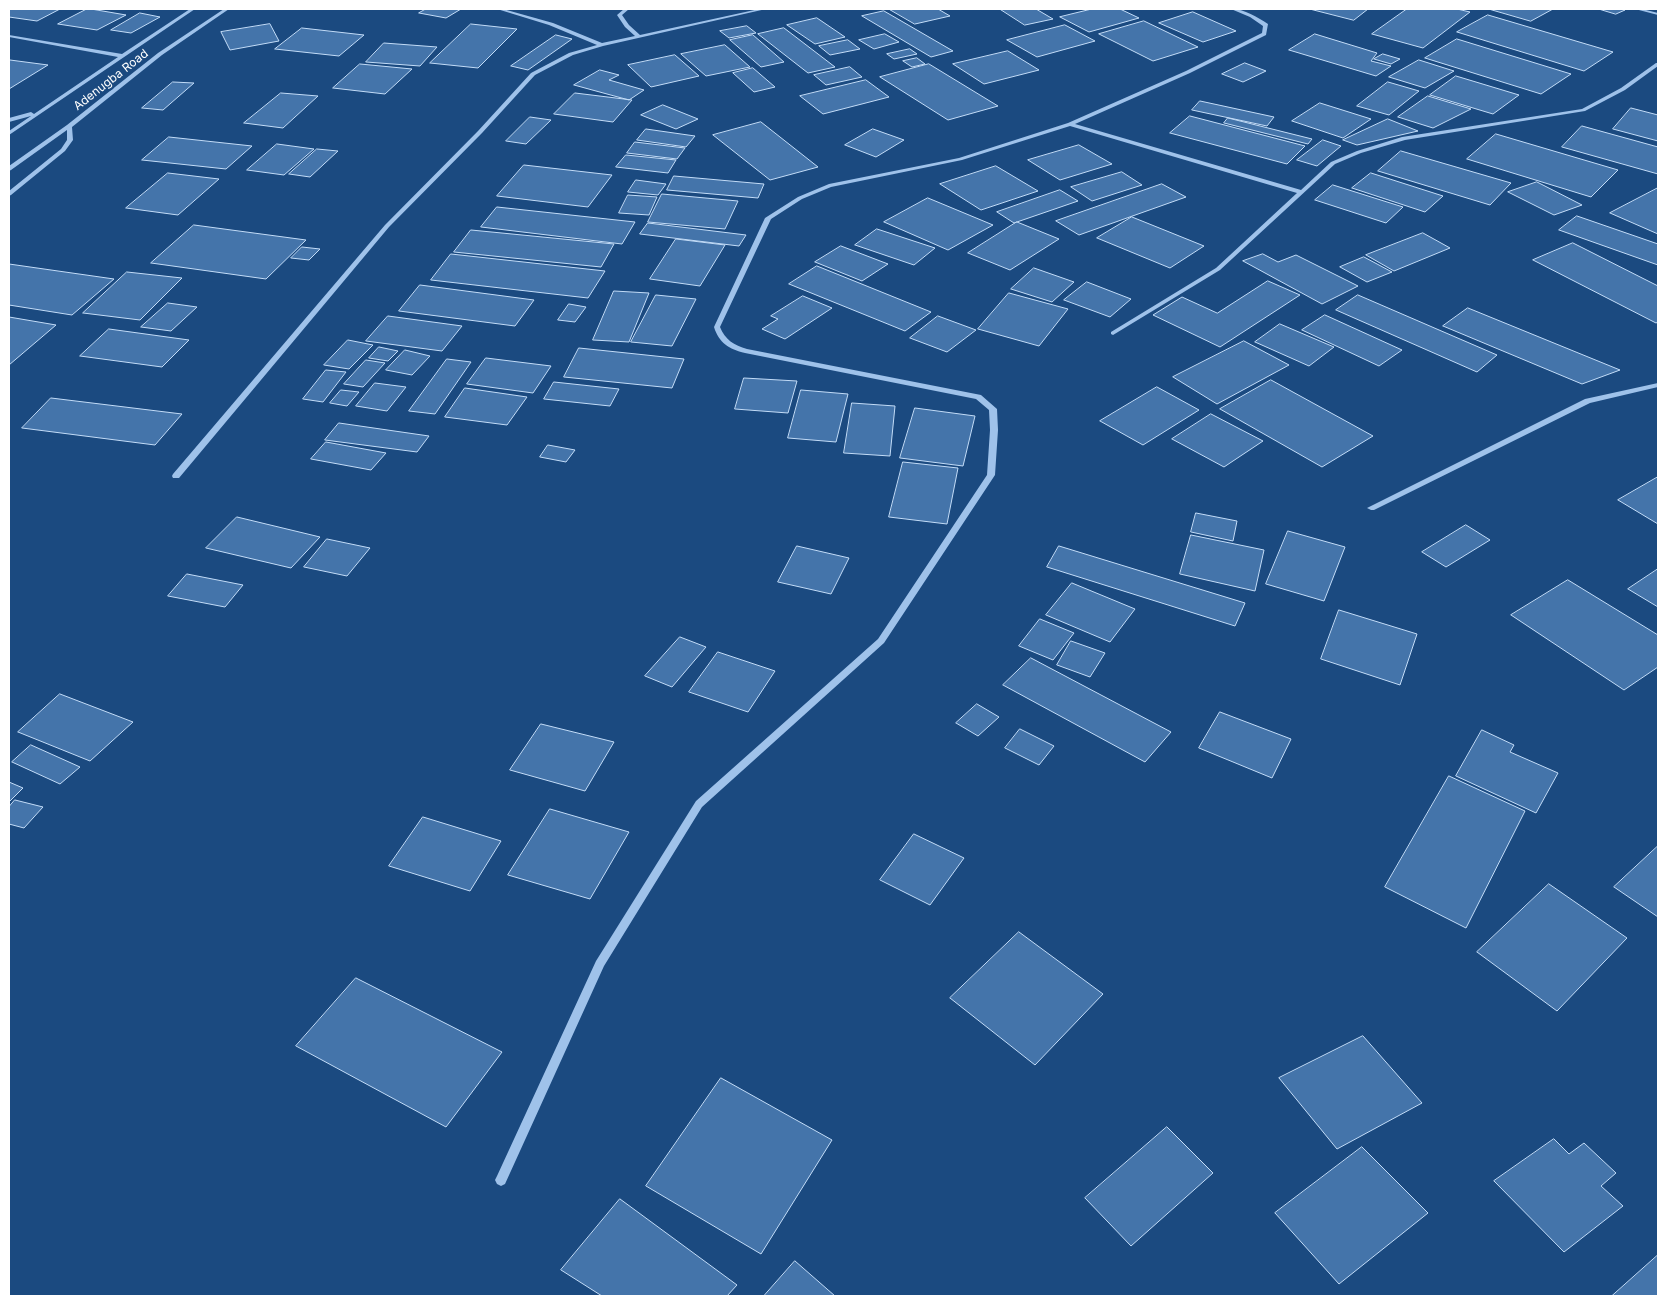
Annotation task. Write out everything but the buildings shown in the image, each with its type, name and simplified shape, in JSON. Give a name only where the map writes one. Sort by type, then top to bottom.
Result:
[{"type":"street","name":"Adenugba Road","points":[[9,133],[193,9]]},
{"type":"street","name":"Adenugba Road","points":[[9,169],[69,126],[160,54],[227,9]]},
{"type":"street","points":[[499,9],[551,24],[602,45]]},
{"type":"street","points":[[626,9],[619,15],[639,37]]},
{"type":"street","points":[[176,476],[387,226],[480,132],[533,74],[571,54],[602,45],[764,9]]},
{"type":"street","points":[[501,1180],[600,964],[699,804],[882,642],[991,476],[994,430],[993,409],[978,397],[745,351],[728,346],[720,337],[718,327],[768,218],[800,198],[829,186],[960,159],[1070,124],[1188,72],[1264,34],[1266,25],[1252,16],[1233,9]]},
{"type":"street","points":[[1637,9],[1658,14]]},
{"type":"street","points":[[9,36],[122,56]]},
{"type":"street","points":[[1112,332],[1218,269],[1333,163],[1358,152],[1404,138],[1583,110],[1623,89],[1658,64]]},
{"type":"street","points":[[9,120],[36,113]]},
{"type":"street","points":[[1070,124],[1302,192]]},
{"type":"street","points":[[9,194],[63,150],[70,140],[69,126]]},
{"type":"street","points":[[1371,508],[1588,401],[1658,385]]}]
